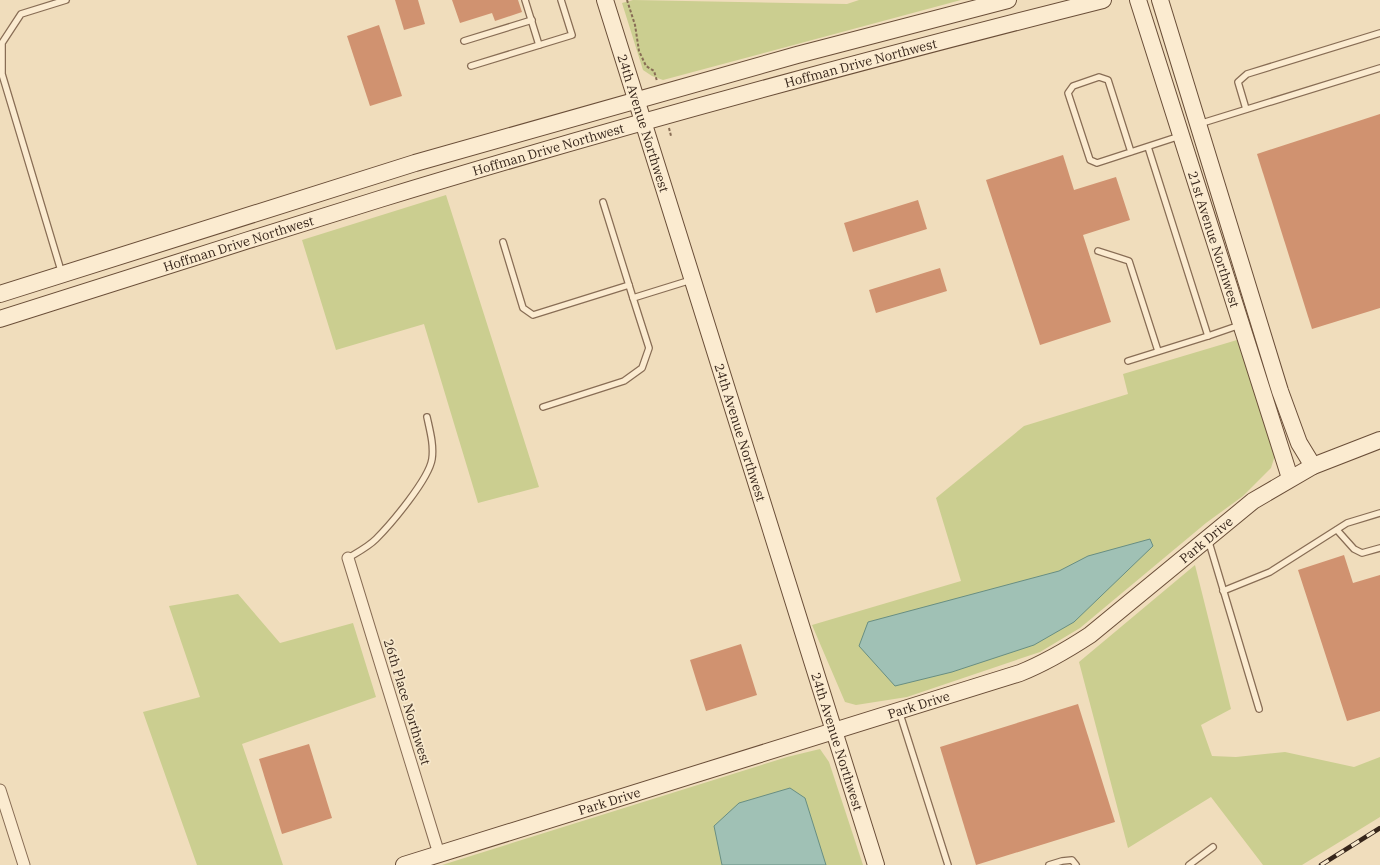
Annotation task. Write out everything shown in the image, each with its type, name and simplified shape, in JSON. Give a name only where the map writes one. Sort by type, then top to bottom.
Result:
[{"type":"street","name":"24th Avenue Northwest","points":[[605,0],[876,865]]},
{"type":"street","name":"Hoffman Drive Northwest","points":[[0,294],[415,164],[637,99],[797,55],[1008,0]]},
{"type":"street","name":"Hoffman Drive Northwest","points":[[0,319],[379,199],[644,122],[780,83],[1104,0]]},
{"type":"street","name":"21st Avenue Northwest","points":[[1138,0],[1240,325],[1290,478]]},
{"type":"street","name":"21st Avenue Northwest","points":[[1160,0],[1289,420],[1299,443],[1313,466]]},
{"type":"street","name":"Park Drive","points":[[404,865],[1020,673],[1064,653],[1090,635],[1207,537],[1253,501],[1290,478],[1313,466],[1380,440]]},
{"type":"street","name":"26th Place Northwest","points":[[348,558],[439,854]]},
{"type":"street","points":[[0,790],[24,865]]},
{"type":"lane","points":[[62,274],[2,74],[2,43],[21,14],[66,0]]},
{"type":"lane","points":[[525,0],[540,45]]},
{"type":"lane","points":[[471,66],[572,34],[561,0]]},
{"type":"lane","points":[[464,41],[532,20]]},
{"type":"lane","points":[[1246,109],[1238,82],[1247,74],[1380,33]]},
{"type":"lane","points":[[1197,124],[1380,68]]},
{"type":"lane","points":[[1131,152],[1108,80],[1099,77],[1073,86],[1068,93],[1090,160],[1098,163],[1180,136]]},
{"type":"lane","points":[[1148,147],[1208,336]]},
{"type":"lane","points":[[543,406],[624,380],[642,368],[649,348],[602,202]]},
{"type":"lane","points":[[503,242],[523,308],[533,315],[629,285]]},
{"type":"lane","points":[[1098,251],[1129,261],[1158,351]]},
{"type":"lane","points":[[633,298],[693,279]]},
{"type":"lane","points":[[1128,361],[1240,325]]},
{"type":"lane","points":[[348,558],[376,540],[422,483],[432,460],[432,443],[427,417]]},
{"type":"lane","points":[[1223,591],[1270,572],[1347,524],[1380,513]]},
{"type":"lane","points":[[1337,530],[1354,549],[1362,553],[1380,548]]},
{"type":"lane","points":[[1207,537],[1259,709]]},
{"type":"lane","points":[[898,711],[948,865]]},
{"type":"lane","points":[[1189,865],[1213,847]]},
{"type":"lane","points":[[1050,865],[1062,861],[1072,860],[1076,865]]},
{"type":"path","points":[[626,0],[635,25],[639,50],[646,66],[654,71],[660,93]]},
{"type":"path","points":[[666,116],[670,136]]},
{"type":"green space","points":[[633,0],[847,4],[859,0],[961,0],[663,80],[652,76],[643,70],[622,3]]},
{"type":"green space","points":[[446,195],[539,487],[478,503],[424,324],[336,350],[302,240]]},
{"type":"green space","points":[[1237,340],[1276,452],[1271,468],[1243,496],[1206,523],[1080,628],[1040,652],[907,697],[856,705],[845,702],[812,625],[961,581],[936,498],[1024,426],[1128,394],[1123,374]]},
{"type":"green space","points":[[1195,565],[1231,709],[1201,725],[1212,756],[1236,757],[1285,752],[1354,767],[1380,757],[1380,817],[1302,865],[1263,865],[1211,797],[1128,848],[1079,662]]},
{"type":"green space","points":[[238,594],[280,643],[353,623],[376,697],[242,744],[283,865],[197,865],[143,712],[200,697],[169,606]]},
{"type":"green space","points":[[820,749],[829,762],[863,865],[442,865],[787,757]]},
{"type":"water","points":[[1150,539],[1153,546],[1074,622],[1034,645],[952,672],[895,686],[859,646],[868,622],[1059,571],[1088,556]]},
{"type":"water","points":[[790,788],[805,798],[826,865],[722,865],[714,826],[739,803]]},
{"type":"building","points":[[395,0],[418,0],[425,24],[404,30]]},
{"type":"building","points":[[452,0],[518,0],[522,12],[495,21],[492,13],[460,23]]},
{"type":"building","points":[[379,25],[402,96],[370,106],[347,36]]},
{"type":"building","points":[[1380,114],[1380,308],[1312,329],[1257,154]]},
{"type":"building","points":[[1063,155],[1074,190],[1116,177],[1130,220],[1083,235],[1111,322],[1040,345],[986,180]]},
{"type":"building","points":[[918,200],[927,229],[853,252],[844,223]]},
{"type":"building","points":[[940,268],[947,291],[876,313],[869,290]]},
{"type":"building","points":[[1344,555],[1353,583],[1380,575],[1380,711],[1347,721],[1298,570]]},
{"type":"building","points":[[741,644],[757,695],[706,711],[690,660]]},
{"type":"building","points":[[1078,704],[1115,822],[976,865],[940,747]]},
{"type":"building","points":[[309,744],[332,818],[282,834],[259,759]]},
{"type":"railway","points":[[1321,865],[1380,828]]}]
